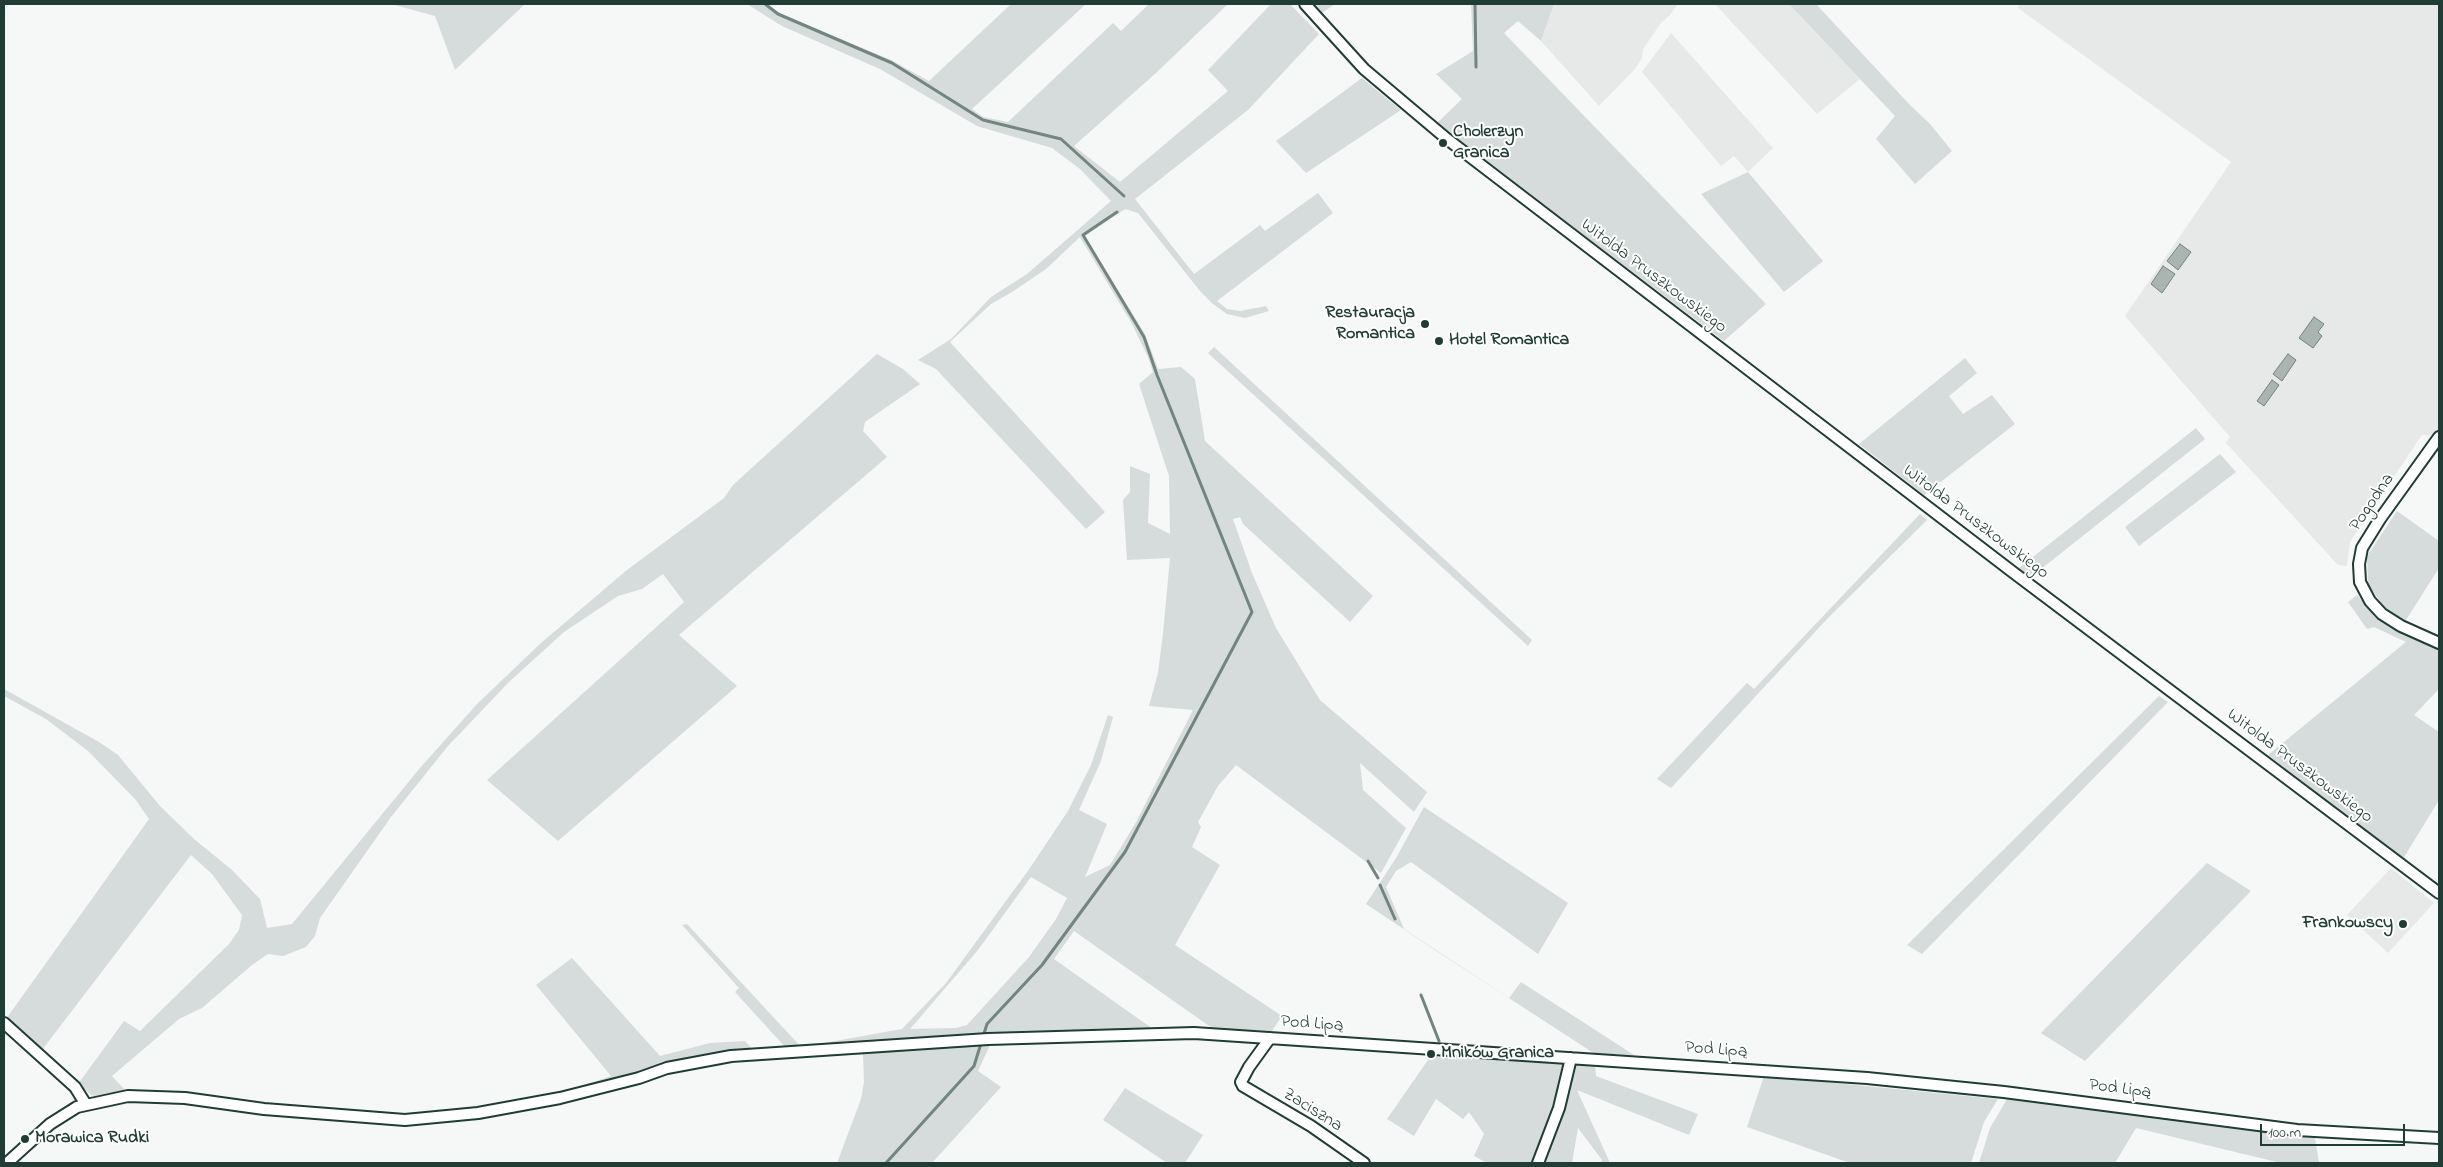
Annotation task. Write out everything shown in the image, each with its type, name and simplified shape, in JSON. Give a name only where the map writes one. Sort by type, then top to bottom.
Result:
[{"type":"street","name":"Witolda Pruszkowskiego","points":[[1305,4],[1364,69],[1411,110],[1494,176],[2020,578],[2439,893]]},
{"type":"street","name":"Pogodna","points":[[2439,437],[2380,519],[2362,548],[2359,564],[2360,582],[2370,601],[2382,614],[2401,626],[2439,643]]},
{"type":"street","points":[[4,1023],[75,1087],[85,1103],[50,1124],[7,1163]]},
{"type":"street","name":"Pod Lipą","points":[[85,1103],[128,1096],[185,1098],[264,1109],[405,1120],[478,1113],[560,1098],[639,1078],[667,1068],[732,1056],[983,1040],[1194,1033],[1868,1078],[2004,1092],[2297,1130],[2439,1138]]},
{"type":"street","name":"Zaciszna","points":[[1270,1038],[1249,1067],[1242,1082],[1243,1086],[1311,1126],[1364,1163]]},
{"type":"street","points":[[1538,1163],[1559,1108],[1571,1058]]},
{"type":"shaded area","points":[[391,4],[525,4],[455,70],[435,16]]},
{"type":"shaded area","points":[[747,4],[767,4],[781,14],[891,60],[929,81],[1011,4],[1086,4],[972,109],[983,117],[1008,122],[1113,23],[1121,31],[1149,4],[1228,4],[1156,73],[1074,146],[1120,182],[1228,91],[1208,70],[1271,4],[1290,4],[1319,34],[1248,110],[1135,199],[1194,274],[1260,225],[1265,231],[1318,193],[1333,213],[1217,301],[1227,309],[1240,311],[1266,306],[1269,311],[1245,318],[1227,314],[1213,304],[1200,291],[1138,213],[1125,209],[1085,236],[1145,334],[1158,369],[1181,367],[1195,379],[1205,441],[1373,596],[1350,622],[1243,524],[1240,517],[1233,519],[1252,573],[1276,628],[1320,700],[1427,792],[1414,812],[1360,763],[1363,790],[1406,828],[1381,873],[1236,765],[1218,786],[1198,822],[1201,827],[1192,847],[1220,865],[1175,945],[1282,1016],[1272,1031],[1215,1030],[1074,931],[1054,959],[1153,1029],[973,1035],[801,1047],[902,1029],[946,983],[1030,868],[1068,811],[1091,765],[1108,715],[1113,717],[1101,761],[1079,810],[1107,824],[1085,877],[1110,865],[1135,824],[1193,710],[1149,706],[1158,673],[1170,558],[1127,560],[1123,500],[1130,492],[1130,466],[1150,474],[1148,523],[1170,534],[1169,476],[1139,384],[1153,372],[1148,357],[1132,324],[1080,237],[1046,269],[991,304],[950,342],[1105,512],[1086,529],[936,369],[918,360],[951,339],[991,297],[1027,274],[1111,201],[1080,169],[1052,148],[977,126],[880,69],[782,26]],"holes":[[[1031,877],[1067,898],[1056,919],[1029,957],[967,1025],[956,1028],[910,1029],[978,950]]]},
{"type":"shaded area","points":[[1313,4],[1335,4],[1322,13]]},
{"type":"shaded area","points":[[1471,4],[1554,4],[1541,41],[1518,21],[1504,33],[1766,304],[1724,341],[1436,124],[1462,99],[1436,74],[1473,51]]},
{"type":"shaded area","points":[[1554,4],[1678,4],[1661,23],[1643,49],[1642,58],[1635,69],[1599,106],[1541,41]]},
{"type":"shaded area","points":[[1715,4],[1789,4],[1860,79],[1817,114]]},
{"type":"shaded area","points":[[1789,4],[1816,4],[1931,125],[1952,151],[1915,184],[1876,139],[1895,116]]},
{"type":"shaded area","points":[[2020,4],[2439,4],[2439,436],[2422,435],[2350,542],[2347,566],[2338,565],[2226,443],[2230,437],[2125,316],[2231,162],[2018,8]]},
{"type":"shaded area","points":[[1671,33],[1773,148],[1748,172],[1734,156],[1721,166],[1642,72]]},
{"type":"shaded area","points":[[1362,78],[1401,110],[1306,173],[1276,141]]},
{"type":"shaded area","points":[[1748,172],[1823,261],[1784,292],[1701,194]]},
{"type":"shaded area","points":[[2180,244],[2191,252],[2178,270],[2167,261]]},
{"type":"shaded area","points":[[2163,266],[2175,274],[2162,293],[2151,284]]},
{"type":"shaded area","points":[[2314,317],[2324,324],[2318,332],[2322,336],[2313,348],[2299,338]]},
{"type":"shaded area","points":[[1214,347],[1532,640],[1528,646],[1208,353]]},
{"type":"shaded area","points":[[877,354],[903,369],[920,384],[865,422],[863,431],[887,457],[679,635],[737,686],[558,841],[487,780],[684,602],[663,574],[642,589],[618,596],[564,632],[509,682],[448,746],[391,817],[320,918],[315,936],[306,947],[283,956],[268,954],[252,965],[202,1008],[179,1019],[112,1076],[125,1090],[93,1096],[78,1084],[124,1021],[140,1031],[229,944],[239,930],[242,915],[212,874],[191,855],[42,1050],[6,1019],[149,819],[135,799],[88,751],[46,719],[4,696],[4,689],[99,742],[118,755],[160,806],[194,839],[232,870],[260,899],[267,928],[292,924],[420,768],[477,704],[541,643],[627,570],[724,498],[733,485]]},
{"type":"shaded area","points":[[2288,354],[2296,360],[2282,381],[2273,374]]},
{"type":"shaded area","points":[[1965,358],[1977,373],[1949,396],[1963,414],[1992,395],[2015,424],[1924,495],[1859,444]]},
{"type":"shaded area","points":[[2272,380],[2279,385],[2264,406],[2257,401]]},
{"type":"shaded area","points":[[2196,428],[2205,439],[2031,577],[2019,568]]},
{"type":"shaded area","points":[[2220,454],[2236,472],[2139,546],[2125,527]]},
{"type":"shaded area","points":[[2397,511],[2439,541],[2439,568],[2404,623],[2384,607],[2368,584],[2367,556]]},
{"type":"shaded area","points":[[1920,514],[1927,520],[1827,619],[1671,788],[1657,779],[1747,683],[1754,689]]},
{"type":"shaded area","points":[[2357,595],[2378,618],[2397,631],[2439,649],[2439,689],[2414,715],[2439,732],[2439,800],[2403,859],[2268,755],[2406,642],[2374,627],[2367,629],[2348,602]]},
{"type":"shaded area","points":[[2159,696],[2168,702],[1922,954],[1907,945]]},
{"type":"shaded area","points":[[1424,807],[1568,903],[1538,954],[1411,862],[1396,871],[1386,887],[1404,929],[1509,998],[1521,982],[1634,1055],[1595,1054],[1438,952],[1366,904],[1396,858]]},
{"type":"shaded area","points":[[2207,863],[2251,891],[2085,1061],[2041,1033]]},
{"type":"shaded area","points":[[2391,868],[2434,903],[2388,953],[2347,915]]},
{"type":"shaded area","points":[[687,924],[801,1047],[786,1048],[735,992],[739,988],[682,925]]},
{"type":"shaded area","points":[[572,958],[660,1056],[710,1043],[745,1041],[754,1051],[696,1058],[544,1098],[611,1076],[536,985]]},
{"type":"shaded area","points":[[976,1044],[990,1045],[978,1071],[1001,1087],[932,1163],[837,1163],[861,1099],[864,1082],[863,1054]]},
{"type":"shaded area","points":[[1430,1057],[1524,1059],[1567,1063],[1534,1163],[1487,1163],[1474,1156],[1484,1134],[1469,1112],[1463,1119],[1436,1099],[1414,1136],[1387,1119]]},
{"type":"shaded area","points":[[1577,1064],[1595,1064],[1596,1076],[1698,1114],[1689,1135],[1577,1090],[1610,1163],[1601,1163],[1602,1160],[1578,1128],[1572,1163],[1542,1163],[1563,1113]]},
{"type":"shaded area","points":[[1764,1076],[1998,1099],[1984,1122],[1971,1163],[1850,1163],[1747,1127]]},
{"type":"shaded area","points":[[1125,1088],[1203,1135],[1185,1163],[1167,1163],[1103,1120]]},
{"type":"shaded area","points":[[2007,1099],[2147,1115],[2315,1138],[2319,1163],[2281,1163],[2136,1128],[2115,1163],[1979,1163],[1990,1128]]},
{"type":"waterway","points":[[765,4],[778,14],[892,63],[983,120],[1061,139],[1124,196]]},
{"type":"waterway","points":[[1475,4],[1476,67]]},
{"type":"waterway","points":[[886,1163],[974,1066],[987,1024],[1042,965],[1125,852],[1252,612],[1157,375],[1144,337],[1083,235],[1117,212]]},
{"type":"waterway","points":[[1368,861],[1378,878]]},
{"type":"waterway","points":[[1380,885],[1395,919]]},
{"type":"waterway","points":[[1421,995],[1439,1041]]},
{"type":"place","name":"Cholerzyn Granica","points":[[1443,143]]},
{"type":"place","name":"Restauracja Romantica","points":[[1425,324]]},
{"type":"place","name":"Hotel Romantica","points":[[1439,341]]},
{"type":"place","name":"Frankowscy","points":[[2403,924]]},
{"type":"place","name":"Mników Granica","points":[[1431,1054]]},
{"type":"place","name":"Morawica Rudki","points":[[25,1139]]}]
